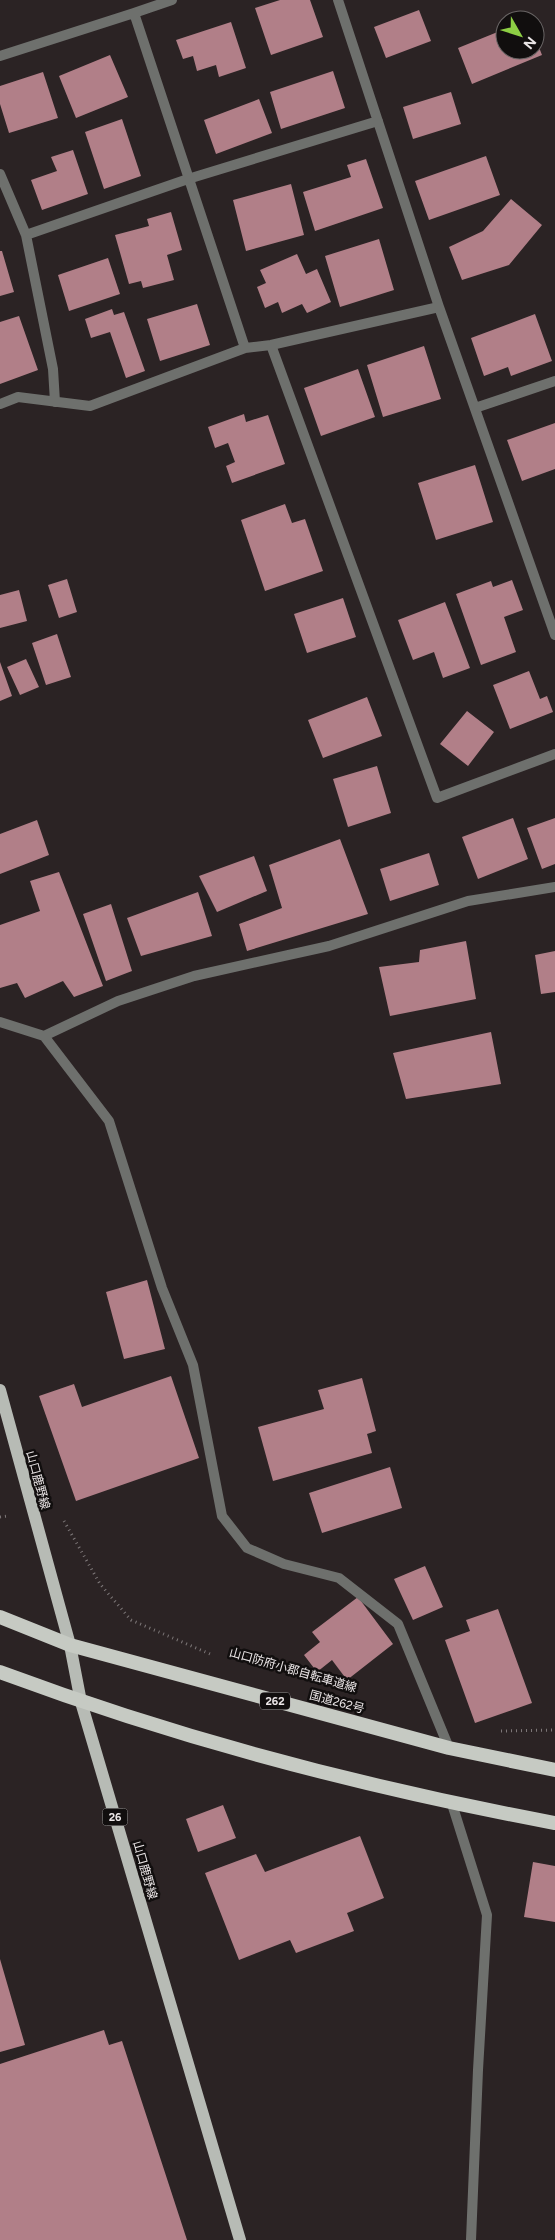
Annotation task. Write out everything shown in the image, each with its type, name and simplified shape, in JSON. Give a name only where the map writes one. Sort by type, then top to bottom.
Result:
[{"type":"highway","name":"国道262号","points":[[0,1617],[70,1645],[449,1748],[555,1770]]},
{"type":"highway","points":[[0,1672],[81,1702],[266,1757],[452,1804],[555,1823]]},
{"type":"main road","name":"山口鹿野線","points":[[0,1390],[70,1645],[81,1702],[240,2240]]},
{"type":"street","points":[[0,56],[172,0]]},
{"type":"street","points":[[338,0],[439,307],[555,635]]},
{"type":"street","points":[[134,13],[245,348]]},
{"type":"street","points":[[26,235],[188,179],[378,121]]},
{"type":"street","points":[[0,174],[26,235],[54,369],[54,402]]},
{"type":"street","points":[[0,404],[18,397],[90,406],[245,348],[271,345],[439,307]]},
{"type":"street","points":[[271,345],[437,798],[555,754]]},
{"type":"street","points":[[475,408],[555,381]]},
{"type":"street","points":[[44,1036],[118,1001],[194,976],[329,946],[468,901],[555,888]]},
{"type":"street","points":[[0,1022],[44,1036],[109,1121],[162,1288],[193,1365],[222,1516],[247,1548],[284,1564],[339,1578],[398,1624],[449,1748]]},
{"type":"street","points":[[452,1804],[487,1915],[471,2240]]},
{"type":"path","name":"山口防府小郡自転車道線","points":[[63,1519],[100,1584],[131,1620],[219,1658]]},
{"type":"path","points":[[494,1731],[555,1730]]},
{"type":"building","points":[[280,0],[310,0],[323,37],[271,55],[255,8]]},
{"type":"building","points":[[419,10],[431,41],[386,58],[374,27]]},
{"type":"building","points":[[231,22],[246,68],[219,77],[216,65],[197,71],[193,56],[183,59],[176,40]]},
{"type":"building","points":[[495,33],[495,60],[530,60],[472,84],[458,48]]},
{"type":"building","points":[[110,55],[128,97],[76,118],[59,76]]},
{"type":"building","points":[[333,71],[345,108],[281,129],[270,92]]},
{"type":"building","points":[[43,72],[58,118],[9,133],[0,104],[0,86]]},
{"type":"building","points":[[451,92],[461,124],[413,139],[403,107]]},
{"type":"building","points":[[259,99],[272,133],[216,154],[204,120]]},
{"type":"building","points":[[122,119],[141,176],[104,189],[85,132]]},
{"type":"building","points":[[73,150],[88,194],[42,210],[31,180],[57,171],[51,157]]},
{"type":"building","points":[[486,156],[500,195],[429,220],[415,181]]},
{"type":"building","points":[[366,159],[383,208],[315,231],[303,192],[351,177],[347,165]]},
{"type":"building","points":[[291,184],[304,235],[246,251],[233,200]]},
{"type":"building","points":[[511,199],[542,225],[509,265],[462,280],[449,247],[483,231]]},
{"type":"building","points":[[171,212],[182,250],[167,255],[174,280],[143,288],[141,281],[129,284],[115,235],[149,226],[147,219]]},
{"type":"building","points":[[379,239],[394,290],[340,307],[325,256]]},
{"type":"building","points":[[0,251],[2,251],[14,292],[0,296]]},
{"type":"building","points":[[297,254],[306,274],[317,269],[331,302],[307,313],[302,304],[282,313],[278,302],[265,308],[257,287],[266,283],[260,270]]},
{"type":"building","points":[[108,258],[120,294],[69,311],[58,275]]},
{"type":"building","points":[[197,304],[210,345],[160,361],[147,319]]},
{"type":"building","points":[[112,309],[114,315],[124,312],[145,371],[126,378],[110,332],[91,338],[85,319]]},
{"type":"building","points":[[535,314],[552,361],[511,376],[508,367],[484,376],[471,338]]},
{"type":"building","points":[[19,316],[38,370],[0,384],[0,322]]},
{"type":"building","points":[[424,346],[441,399],[383,417],[367,365]]},
{"type":"building","points":[[358,369],[375,417],[321,436],[304,388]]},
{"type":"building","points":[[244,414],[246,422],[268,415],[285,464],[232,483],[226,466],[235,462],[228,443],[215,448],[208,427]]},
{"type":"building","points":[[555,423],[555,469],[522,481],[507,440]]},
{"type":"building","points":[[475,465],[493,522],[436,540],[418,483]]},
{"type":"building","points":[[285,504],[292,523],[305,519],[323,571],[265,591],[241,520]]},
{"type":"building","points":[[67,579],[77,612],[59,618],[48,585]]},
{"type":"building","points":[[512,580],[523,610],[504,617],[516,652],[481,665],[456,594],[491,581],[493,587]]},
{"type":"building","points":[[19,590],[27,621],[0,628],[0,595]]},
{"type":"building","points":[[343,598],[356,637],[307,653],[294,614]]},
{"type":"building","points":[[445,602],[470,668],[443,678],[434,652],[413,660],[398,620]]},
{"type":"building","points":[[57,634],[71,677],[46,685],[32,643]]},
{"type":"building","points":[[26,659],[39,687],[20,695],[7,667]]},
{"type":"building","points":[[0,662],[12,696],[0,701]]},
{"type":"building","points":[[529,671],[540,699],[547,696],[553,712],[510,729],[493,685]]},
{"type":"building","points":[[367,697],[382,736],[323,758],[308,720]]},
{"type":"building","points":[[467,711],[494,732],[468,766],[440,744]]},
{"type":"building","points":[[377,766],[391,813],[348,827],[333,779]]},
{"type":"building","points":[[513,818],[528,859],[478,879],[462,837]]},
{"type":"building","points":[[555,818],[555,864],[542,869],[527,828]]},
{"type":"building","points":[[37,820],[49,855],[0,874],[0,834]]},
{"type":"building","points":[[340,839],[368,914],[247,951],[239,924],[282,908],[269,865]]},
{"type":"building","points":[[429,853],[439,885],[390,901],[380,869]]},
{"type":"building","points":[[254,856],[267,891],[217,912],[199,876]]},
{"type":"building","points":[[59,872],[103,986],[74,997],[63,981],[25,998],[17,983],[0,988],[0,925],[40,911],[30,881]]},
{"type":"building","points":[[198,892],[212,936],[141,956],[127,918]]},
{"type":"building","points":[[111,904],[132,971],[106,981],[83,914]]},
{"type":"building","points":[[466,941],[476,999],[390,1016],[379,967],[419,962],[420,950]]},
{"type":"building","points":[[555,951],[555,992],[541,994],[535,955]]},
{"type":"building","points":[[491,1032],[501,1084],[406,1099],[393,1053]]},
{"type":"building","points":[[147,1280],[165,1349],[124,1359],[106,1292]]},
{"type":"building","points":[[171,1376],[199,1458],[76,1501],[39,1396],[74,1384],[82,1407]]},
{"type":"building","points":[[362,1378],[376,1431],[367,1434],[372,1453],[273,1481],[258,1427],[324,1409],[318,1390]]},
{"type":"building","points":[[390,1467],[402,1508],[322,1533],[309,1493]]},
{"type":"building","points":[[425,1566],[443,1607],[413,1620],[394,1579]]},
{"type":"building","points":[[358,1597],[393,1644],[347,1680],[332,1660],[317,1672],[304,1655],[320,1642],[312,1632]]},
{"type":"building","points":[[498,1609],[532,1703],[475,1723],[445,1640],[470,1631],[466,1620]]},
{"type":"building","points":[[223,1805],[236,1838],[198,1852],[186,1819]]},
{"type":"building","points":[[360,1836],[384,1898],[347,1913],[354,1931],[296,1953],[290,1940],[239,1960],[205,1873],[256,1854],[265,1872]]},
{"type":"building","points":[[533,1862],[555,1866],[555,1922],[524,1917]]},
{"type":"building","points":[[0,1959],[25,2045],[0,2052]]},
{"type":"building","points":[[104,2030],[109,2045],[122,2041],[187,2240],[0,2240],[0,2064]]}]
